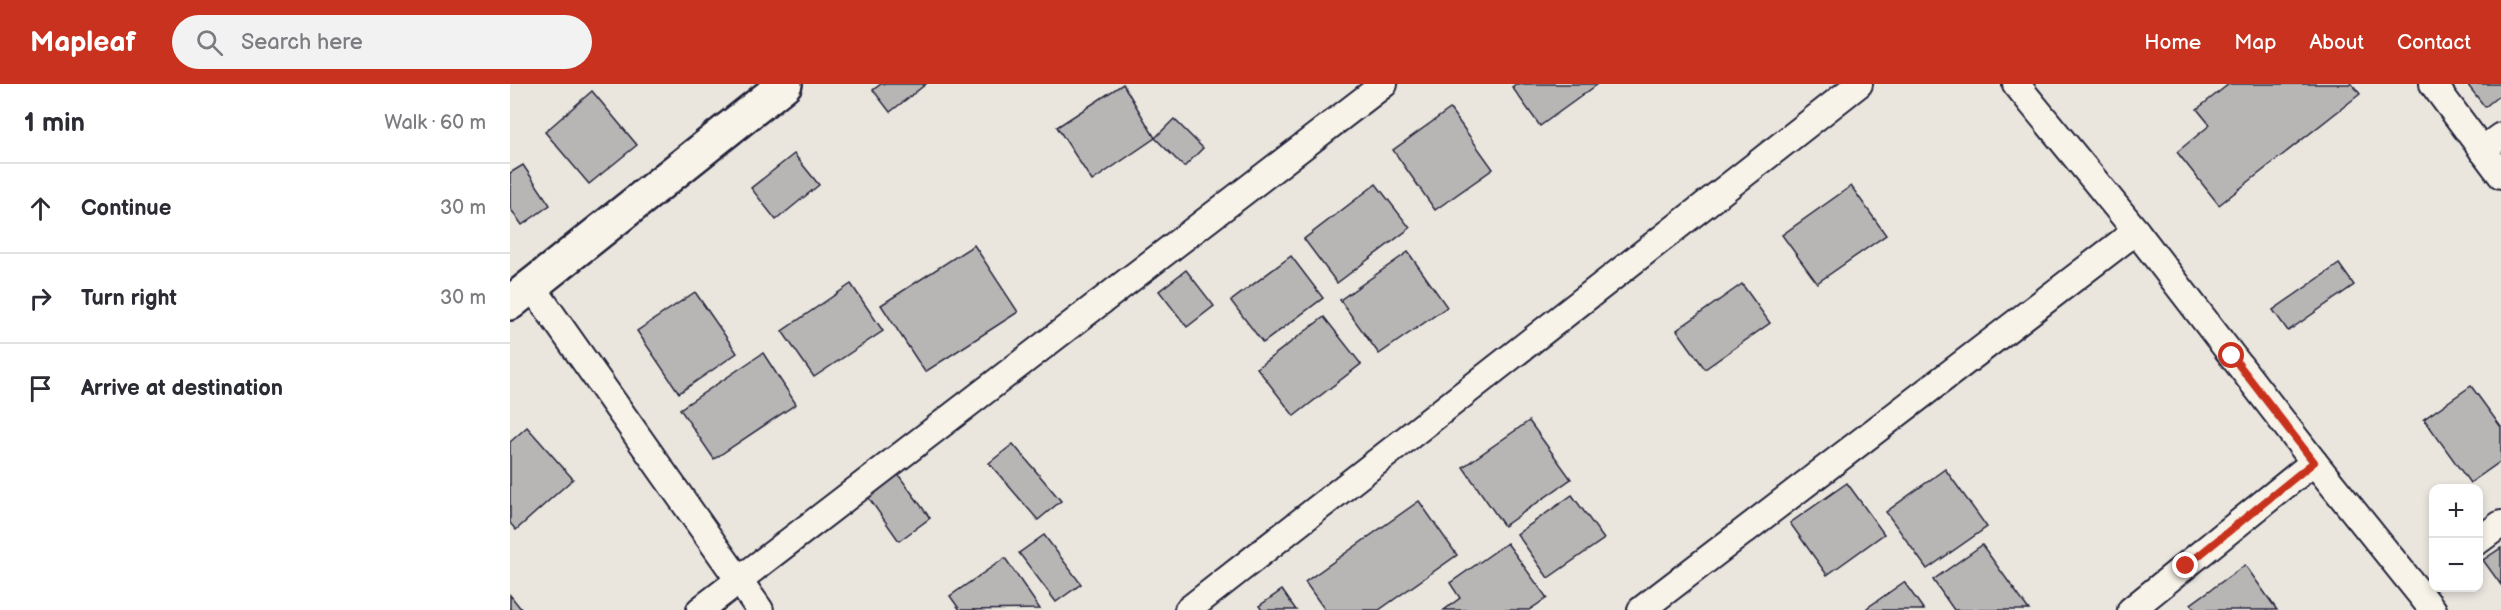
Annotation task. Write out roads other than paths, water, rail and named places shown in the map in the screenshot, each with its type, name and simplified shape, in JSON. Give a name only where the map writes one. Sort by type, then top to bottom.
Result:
[{"type":"highway","points":[[520,294],[785,84]]},
{"type":"street","points":[[700,610],[1384,84]]},
{"type":"street","points":[[1188,610],[1859,84]]},
{"type":"street","points":[[2016,84],[2136,231],[2314,462],[2425,581],[2433,610]]},
{"type":"street","points":[[2433,84],[2492,143],[2501,175]]},
{"type":"street","points":[[1641,610],[2136,231]]},
{"type":"street","points":[[520,294],[760,610]]},
{"type":"street","points":[[2131,610],[2314,462]]},
{"type":"street","points":[[2482,538],[2501,524]]}]
